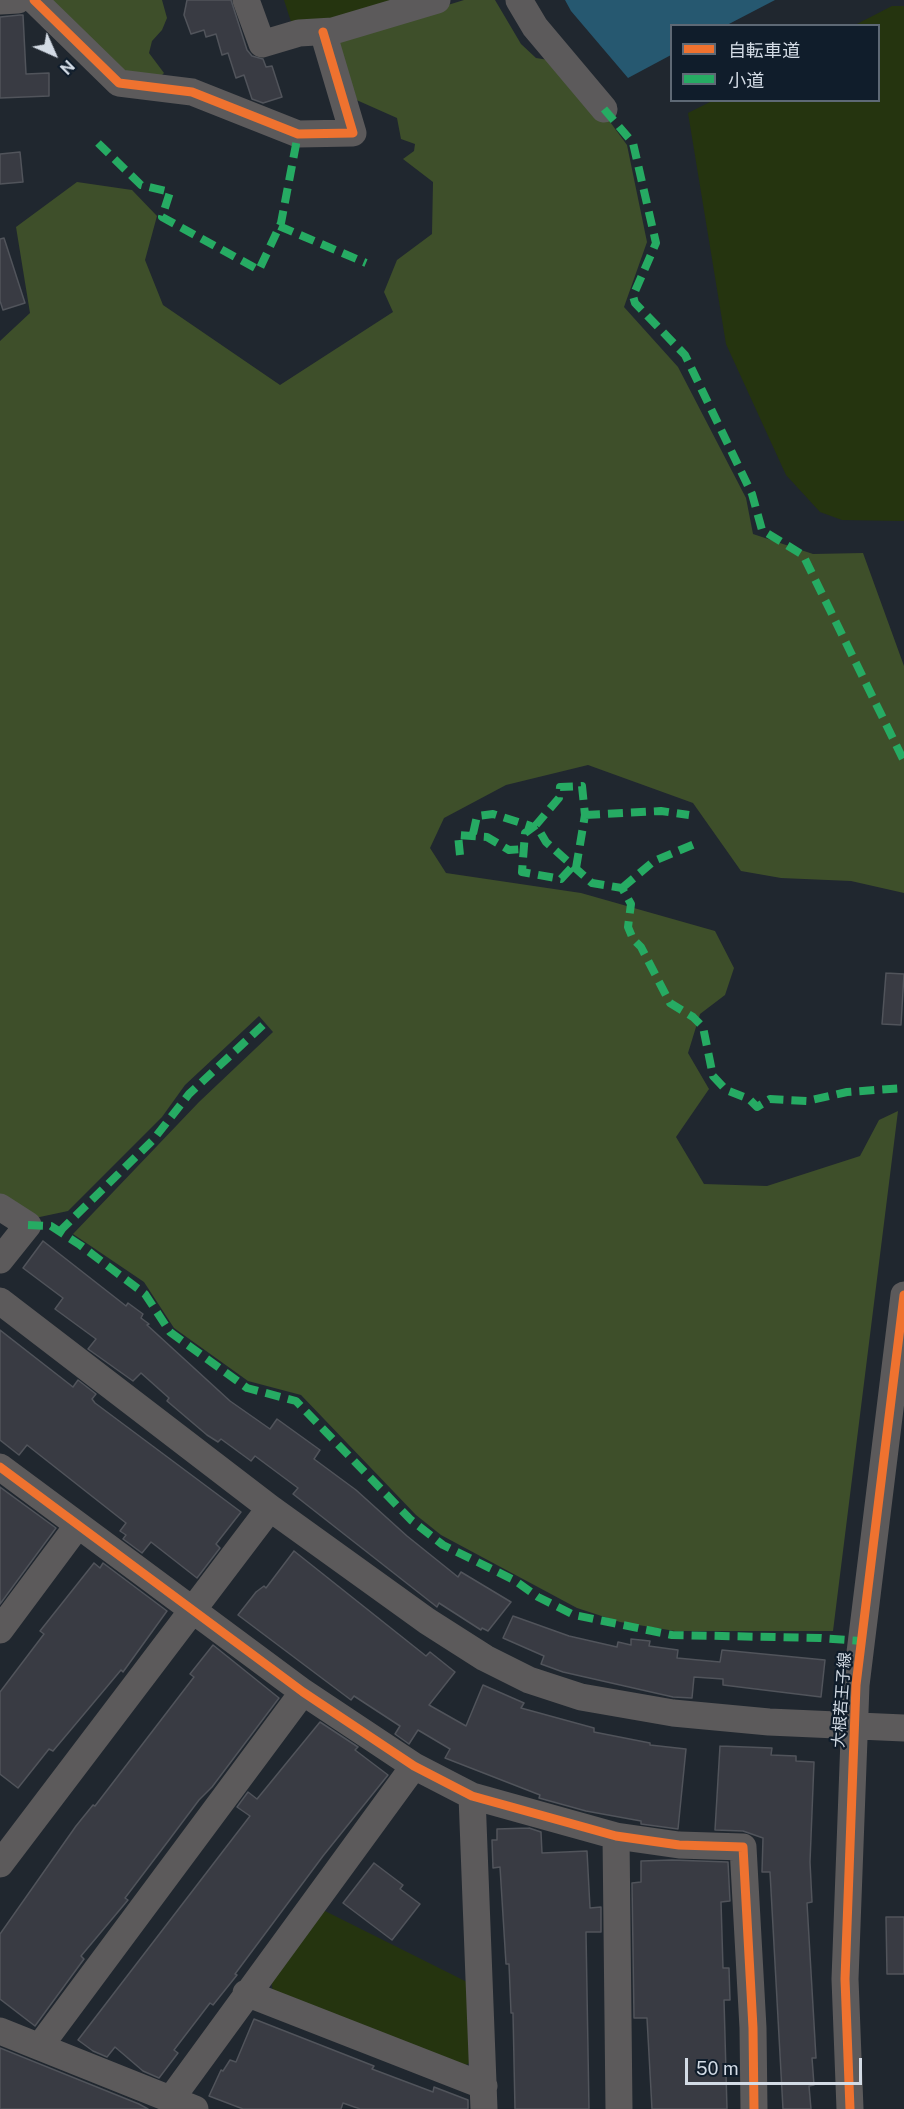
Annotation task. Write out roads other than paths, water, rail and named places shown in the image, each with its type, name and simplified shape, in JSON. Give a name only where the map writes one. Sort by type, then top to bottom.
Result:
[{"type":"street","points":[[0,2],[18,0]]},
{"type":"street","points":[[34,0],[119,83],[192,92],[298,134],[353,133],[323,32]]},
{"type":"street","points":[[246,0],[262,44],[299,33],[323,32],[437,0]]},
{"type":"street","points":[[519,0],[535,27],[604,109]]},
{"type":"street","points":[[0,1207],[27,1225],[0,1260]]},
{"type":"street","name":"大根若王子線","points":[[850,2109],[845,1979],[856,1685],[896,1409],[904,1295]]},
{"type":"street","points":[[0,1301],[270,1508],[427,1621],[485,1659],[529,1680],[581,1697],[673,1713],[904,1728]]},
{"type":"street","points":[[0,1467],[303,1692],[414,1766],[472,1796],[616,1836],[679,1845],[743,1847],[753,2028],[754,2109]]},
{"type":"street","points":[[0,1864],[270,1508]]},
{"type":"street","points":[[0,1630],[78,1525]]},
{"type":"street","points":[[40,2046],[303,1692]]},
{"type":"street","points":[[0,2031],[183,2104],[246,1993],[414,1766]]},
{"type":"street","points":[[246,1993],[484,2097],[472,1796]]},
{"type":"street","points":[[616,1836],[619,2109]]},
{"type":"water","points":[[565,0],[775,0],[729,24],[670,24],[670,56],[628,78],[571,11]]}]
